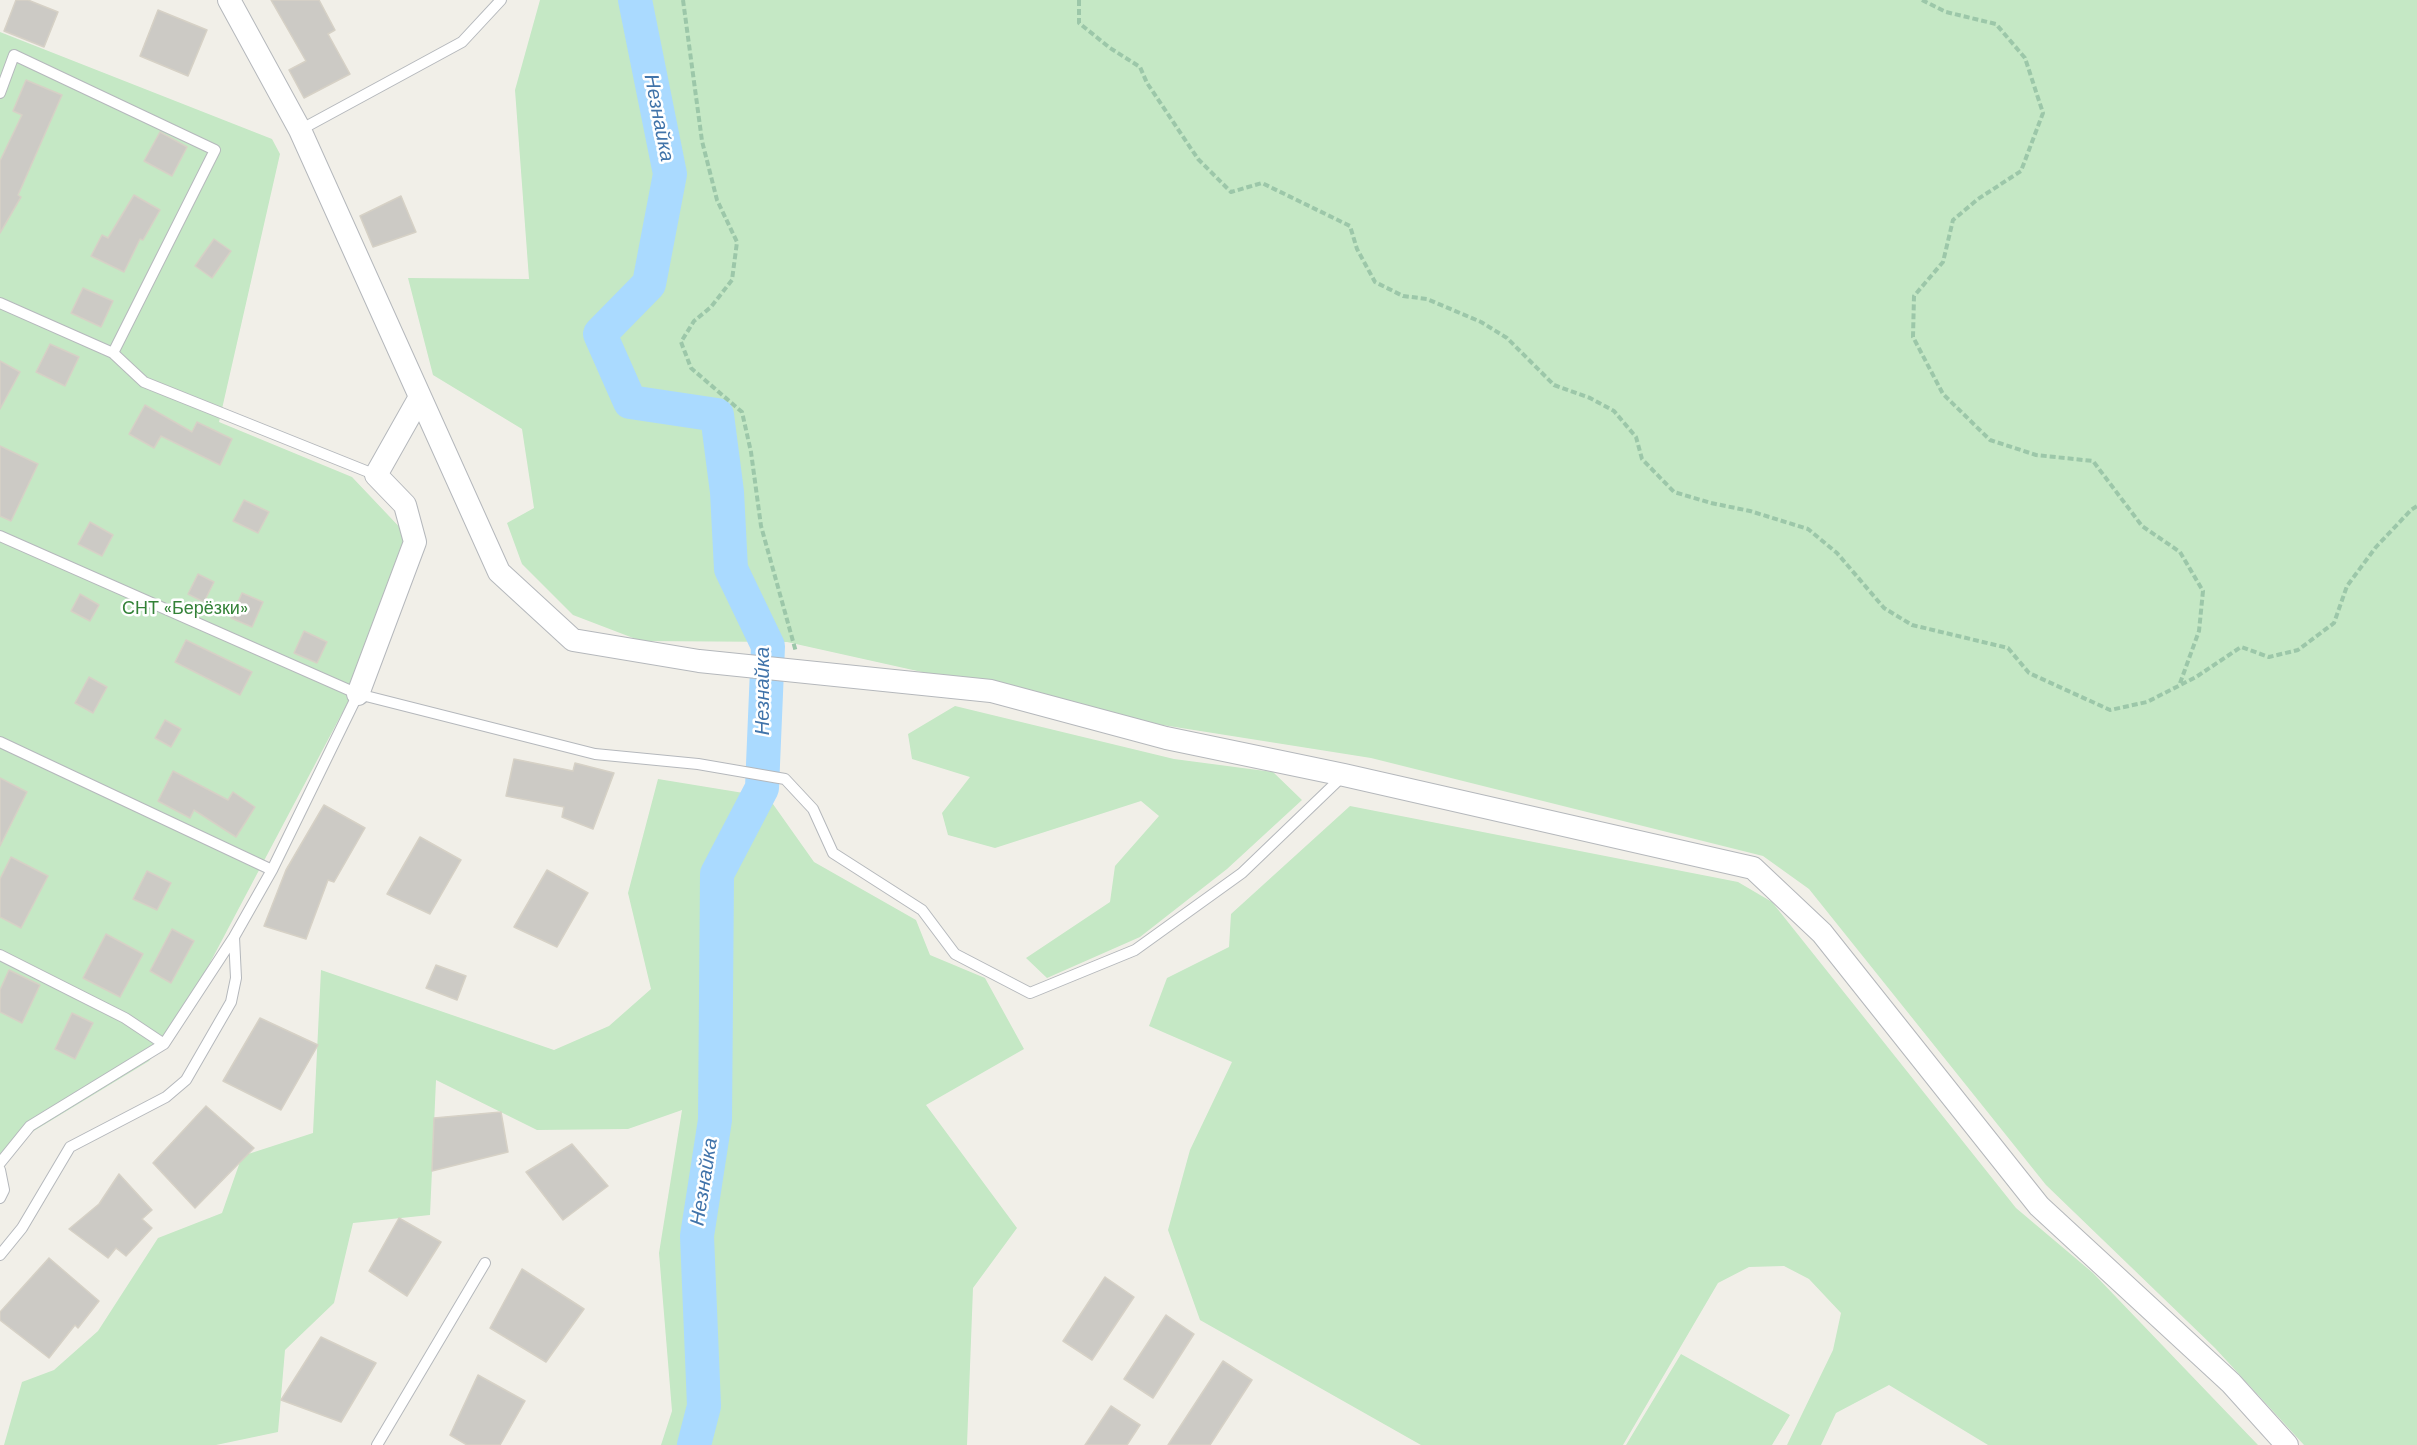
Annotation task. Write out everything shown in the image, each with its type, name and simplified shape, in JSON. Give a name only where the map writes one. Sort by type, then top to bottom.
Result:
[{"type":"street","points":[[229,0],[300,130],[499,572],[573,640],[699,661],[991,691],[1166,738],[1344,775],[1753,868],[1822,933],[2040,1206],[2230,1383],[2287,1445]]},
{"type":"street","points":[[358,694],[415,542],[405,505],[376,475],[420,397]]},
{"type":"lane","points":[[300,130],[462,42],[501,0]]},
{"type":"lane","points":[[0,93],[14,55],[215,150],[112,353]]},
{"type":"lane","points":[[0,303],[112,353],[144,382],[376,475]]},
{"type":"lane","points":[[0,536],[358,694],[595,754],[698,764],[785,779],[813,809],[832,853],[922,910],[955,954],[1030,993],[1136,950],[1242,873],[1344,775]]},
{"type":"lane","points":[[0,1163],[30,1126],[164,1044],[234,937],[272,870],[358,694]]},
{"type":"lane","points":[[0,742],[272,870]]},
{"type":"lane","points":[[0,1255],[22,1228],[70,1147],[166,1097],[186,1080],[231,1002],[236,978],[234,937]]},
{"type":"lane","points":[[0,956],[125,1018],[164,1044]]},
{"type":"lane","points":[[0,1170],[4,1190],[0,1198]]},
{"type":"lane","points":[[376,1445],[485,1263]]},
{"type":"path","points":[[683,0],[702,141],[717,200],[737,242],[732,280],[711,307],[694,321],[681,342],[691,368],[742,412],[751,452],[761,526],[782,607],[802,671]]},
{"type":"path","points":[[1079,0],[1079,22],[1110,48],[1140,67],[1147,83],[1198,159],[1231,192],[1262,183],[1350,226],[1357,249],[1375,282],[1403,296],[1427,299],[1481,322],[1507,338],[1554,385],[1590,398],[1614,411],[1636,437],[1642,459],[1674,492],[1750,511],[1808,529],[1838,553],[1884,608],[1912,625],[2008,648],[2029,673],[2110,710],[2147,702],[2179,686],[2241,647],[2269,657],[2298,650],[2334,623],[2347,586],[2376,547],[2417,506]]},
{"type":"path","points":[[1922,0],[1946,12],[1996,24],[2025,58],[2043,113],[2021,171],[1978,199],[1953,220],[1943,262],[1914,296],[1913,337],[1943,394],[1990,440],[2036,455],[2093,461],[2142,526],[2180,552],[2202,591],[2199,631],[2179,686]]},
{"type":"green space","points":[[540,0],[2417,0],[2417,1445],[2304,1445],[2215,1348],[2046,1185],[1809,889],[1763,856],[1371,758],[1156,724],[787,642],[641,641],[573,615],[522,564],[507,523],[534,508],[522,429],[433,375],[408,278],[529,279],[515,90]]},
{"type":"green space","name":"СНТ «Берёзки»","points":[[0,32],[272,139],[280,154],[219,422],[352,477],[406,534],[349,700],[175,1029],[149,1061],[14,1143],[0,1173]]},
{"type":"green space","points":[[955,706],[1174,759],[1273,772],[1302,800],[1227,869],[1140,937],[1047,978],[1026,958],[1110,902],[1115,866],[1159,816],[1141,801],[995,848],[948,835],[942,813],[970,777],[912,759],[908,734]]},
{"type":"green space","points":[[658,779],[768,797],[814,862],[916,920],[930,955],[985,978],[1024,1049],[926,1105],[1017,1228],[973,1288],[967,1445],[661,1445],[672,1411],[659,1253],[682,1110],[628,1129],[537,1130],[436,1080],[430,1215],[353,1223],[334,1303],[285,1350],[278,1432],[216,1445],[4,1445],[22,1382],[54,1370],[98,1331],[158,1238],[222,1213],[242,1156],[313,1133],[321,970],[554,1050],[609,1026],[651,989],[628,893]]},
{"type":"green space","points":[[1350,806],[1738,882],[1772,902],[2016,1208],[2093,1273],[2258,1445],[1988,1445],[1889,1385],[1836,1413],[1821,1445],[1787,1445],[1833,1350],[1841,1313],[1809,1279],[1784,1266],[1749,1267],[1718,1283],[1623,1445],[1421,1445],[1200,1320],[1168,1230],[1190,1150],[1232,1062],[1149,1026],[1167,978],[1229,947],[1231,914]]},
{"type":"green space","points":[[1681,1354],[1790,1415],[1772,1445],[1626,1445]]},
{"type":"building","points":[[16,0],[28,0],[58,12],[44,47],[4,31]]},
{"type":"building","points":[[271,0],[319,0],[335,30],[328,34],[350,74],[304,98],[289,70],[306,61]]},
{"type":"building","points":[[158,10],[207,30],[188,76],[140,56]]},
{"type":"building","points":[[26,80],[62,95],[18,195],[21,197],[0,233],[0,161],[22,115],[13,111]]},
{"type":"building","points":[[160,132],[187,147],[172,176],[144,161]]},
{"type":"building","points":[[134,195],[160,210],[143,240],[140,239],[124,272],[91,256],[102,235],[108,238]]},
{"type":"building","points":[[401,196],[416,232],[373,247],[360,216]]},
{"type":"building","points":[[214,239],[231,251],[212,278],[195,266]]},
{"type":"building","points":[[83,288],[113,301],[101,327],[71,313]]},
{"type":"building","points":[[50,344],[79,357],[65,386],[36,372]]},
{"type":"building","points":[[0,361],[20,372],[0,409]]},
{"type":"building","points":[[145,405],[192,432],[197,422],[232,439],[220,465],[161,436],[154,448],[129,434]]},
{"type":"building","points":[[0,446],[38,464],[11,521],[0,516]]},
{"type":"building","points":[[244,500],[269,512],[258,533],[233,521]]},
{"type":"building","points":[[90,522],[113,535],[102,556],[78,544]]},
{"type":"building","points":[[198,574],[214,582],[204,602],[188,594]]},
{"type":"building","points":[[242,593],[263,602],[252,627],[231,618]]},
{"type":"building","points":[[80,594],[99,605],[90,621],[71,611]]},
{"type":"building","points":[[304,631],[327,642],[317,663],[294,653]]},
{"type":"building","points":[[186,640],[252,672],[240,695],[175,662]]},
{"type":"building","points":[[89,677],[107,687],[93,713],[75,703]]},
{"type":"building","points":[[165,720],[181,729],[171,747],[155,738]]},
{"type":"building","points":[[514,759],[573,771],[575,763],[614,773],[593,829],[562,817],[564,807],[506,796]]},
{"type":"building","points":[[173,771],[228,800],[233,792],[255,807],[236,837],[194,810],[190,818],[158,801]]},
{"type":"building","points":[[0,778],[27,792],[0,846]]},
{"type":"building","points":[[324,805],[365,828],[334,882],[328,880],[306,939],[264,926],[286,870]]},
{"type":"building","points":[[420,837],[461,860],[430,914],[387,894]]},
{"type":"building","points":[[11,857],[48,876],[21,928],[0,917],[0,879]]},
{"type":"building","points":[[547,870],[588,893],[557,947],[514,927]]},
{"type":"building","points":[[147,871],[171,883],[157,910],[133,899]]},
{"type":"building","points":[[172,929],[194,941],[171,983],[150,971]]},
{"type":"building","points":[[106,934],[143,954],[120,997],[83,978]]},
{"type":"building","points":[[436,965],[466,976],[457,1000],[426,988]]},
{"type":"building","points":[[9,970],[40,985],[22,1023],[0,1012],[0,990]]},
{"type":"building","points":[[72,1013],[93,1023],[75,1059],[55,1049]]},
{"type":"building","points":[[260,1018],[318,1045],[281,1110],[223,1081]]},
{"type":"building","points":[[206,1106],[254,1148],[195,1208],[153,1163]]},
{"type":"building","points":[[501,1112],[508,1152],[432,1171],[434,1118]]},
{"type":"building","points":[[572,1144],[608,1186],[563,1220],[526,1172]]},
{"type":"building","points":[[119,1174],[152,1210],[142,1219],[152,1228],[126,1256],[116,1248],[108,1258],[69,1229],[99,1204]]},
{"type":"building","points":[[399,1218],[441,1242],[407,1296],[369,1271]]},
{"type":"building","points":[[49,1258],[99,1301],[78,1328],[75,1325],[49,1358],[0,1320],[0,1312]]},
{"type":"building","points":[[522,1269],[584,1309],[546,1362],[490,1328]]},
{"type":"building","points":[[1105,1277],[1134,1297],[1092,1360],[1063,1341]]},
{"type":"building","points":[[1166,1315],[1194,1334],[1153,1398],[1124,1379]]},
{"type":"building","points":[[321,1337],[376,1363],[341,1422],[281,1400]]},
{"type":"building","points":[[1223,1361],[1252,1380],[1210,1445],[1168,1445]]},
{"type":"building","points":[[478,1375],[525,1401],[500,1445],[467,1445],[450,1435]]},
{"type":"building","points":[[1111,1406],[1140,1425],[1127,1445],[1085,1445]]},
{"type":"waterway","name":"Незнайка","points":[[635,0],[670,174],[649,284],[600,334],[630,402],[717,415],[727,492],[731,569],[768,646],[762,788],[717,874],[715,1120],[697,1236],[704,1406],[694,1445]]}]
